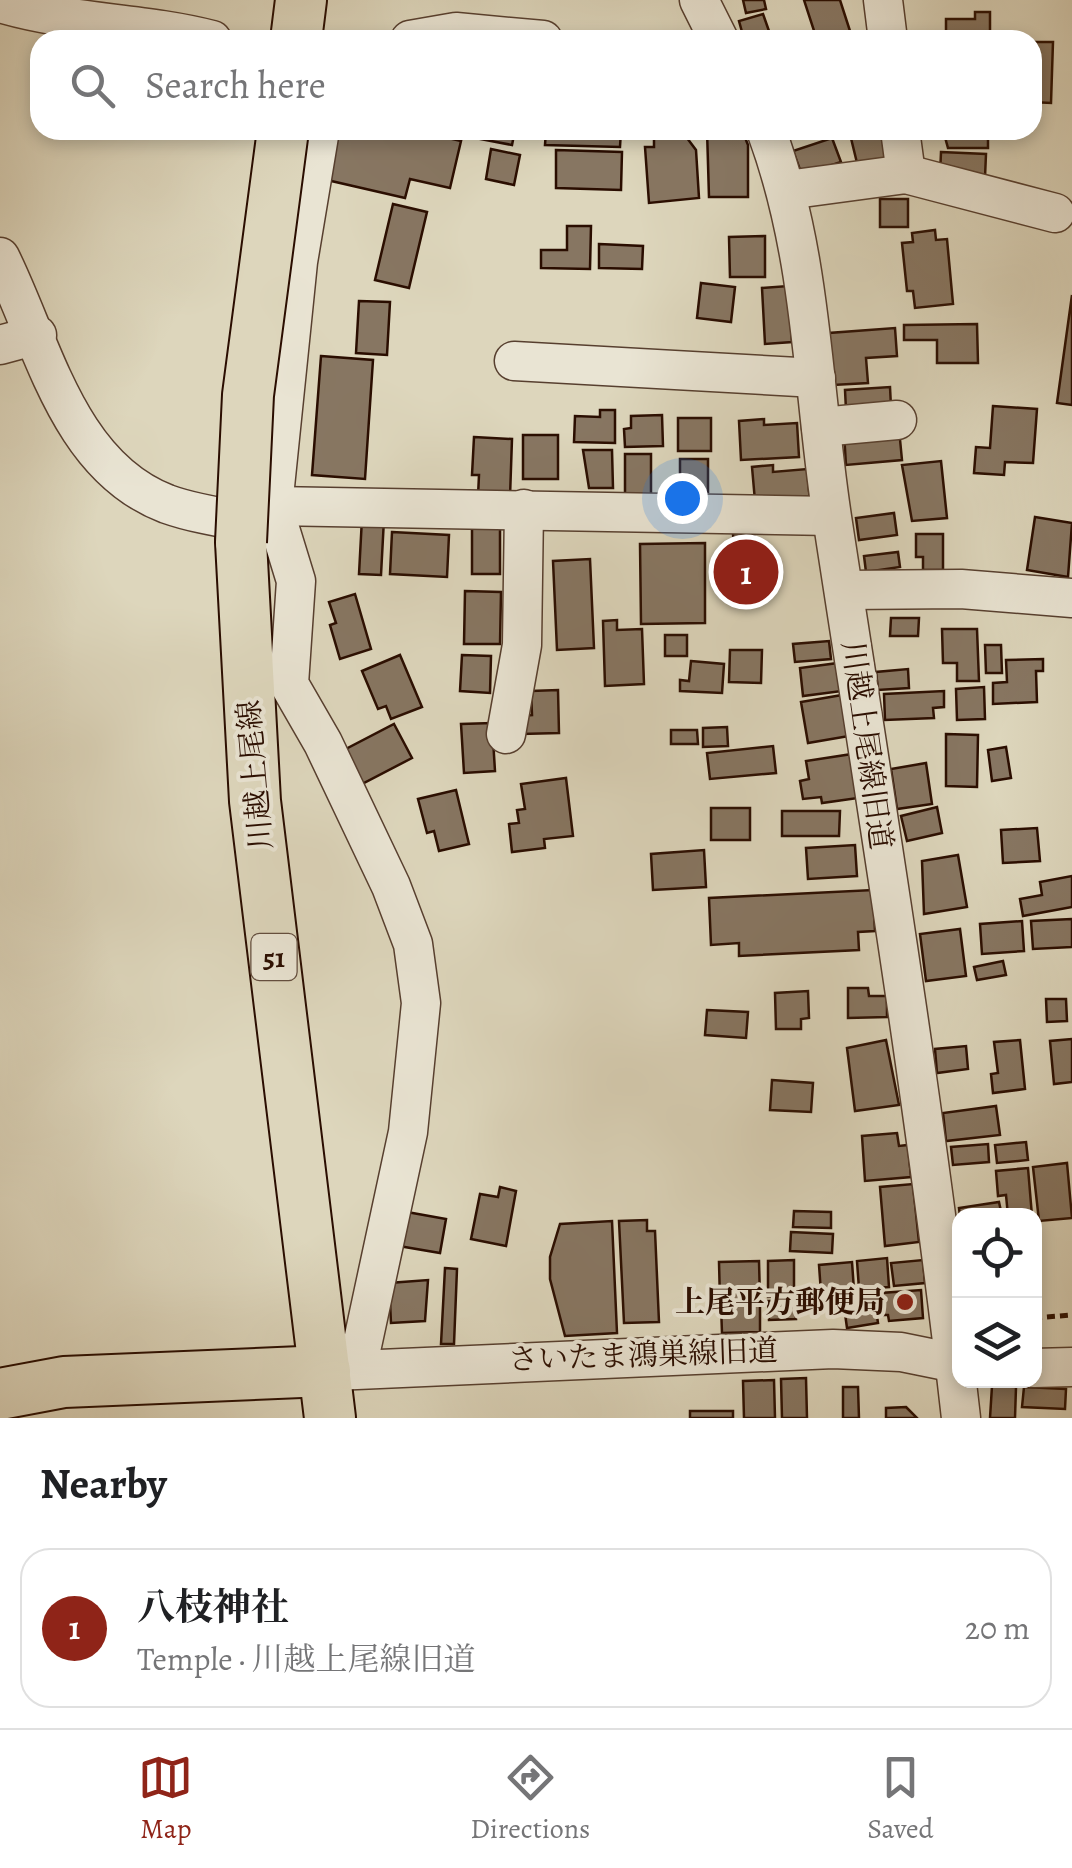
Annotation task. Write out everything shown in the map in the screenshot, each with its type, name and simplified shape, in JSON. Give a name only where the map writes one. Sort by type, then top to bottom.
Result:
[{"type":"main road","points":[[298,30],[302,0]]},
{"type":"main road","name":"川越上尾線","points":[[282,140],[248,395],[264,525],[255,801],[338,1386]]},
{"type":"main road","points":[[0,1394],[64,1382],[338,1386]]},
{"type":"street","points":[[699,0],[714,30]]},
{"type":"street","points":[[883,0],[887,30]]},
{"type":"street","points":[[0,3],[105,26],[162,30]]},
{"type":"street","points":[[318,140],[298,262],[264,525],[296,581],[288,684],[378,854],[419,968],[421,1003],[408,1132],[338,1386]]},
{"type":"street","name":"川越上尾線旧道","points":[[770,140],[787,190],[807,285],[832,516],[952,1329]]},
{"type":"street","points":[[901,140],[906,174]]},
{"type":"street","points":[[787,190],[906,174],[1055,213]]},
{"type":"street","points":[[0,256],[91,449],[120,477],[162,502],[194,513],[264,525],[524,509],[832,516]]},
{"type":"street","points":[[0,345],[37,335]]},
{"type":"street","points":[[514,361],[816,378]]},
{"type":"street","points":[[821,427],[897,420]]},
{"type":"street","points":[[506,734],[522,645],[524,509]]},
{"type":"street","points":[[844,590],[962,589],[1072,598]]},
{"type":"street","name":"さいたま鴻巣線旧道","points":[[338,1386],[851,1348],[902,1352],[952,1362]]},
{"type":"street","points":[[1042,1368],[1072,1367]]},
{"type":"street","name":"川越上尾線旧道","points":[[959,1388],[961,1418]]},
{"type":"path","points":[[1042,1317],[1072,1315]]},
{"type":"building","points":[[743,0],[764,0],[766,9],[746,13]]},
{"type":"building","points":[[804,0],[840,0],[850,30],[814,30]]},
{"type":"building","points":[[975,12],[990,12],[990,30],[946,30],[946,19],[975,19]]},
{"type":"building","points":[[763,14],[769,30],[742,30],[739,21]]},
{"type":"building","points":[[1042,42],[1053,42],[1051,103],[1042,103]]},
{"type":"building","points":[[337,140],[461,141],[450,188],[410,179],[405,198],[327,180]]},
{"type":"building","points":[[486,140],[513,140],[512,145]]},
{"type":"building","points":[[545,140],[620,140],[620,147],[545,145]]},
{"type":"building","points":[[654,140],[688,140],[696,150],[699,198],[649,203],[645,147],[654,147]]},
{"type":"building","points":[[707,140],[746,140],[748,197],[709,197]]},
{"type":"building","points":[[833,140],[841,162],[802,175],[793,151]]},
{"type":"building","points":[[851,140],[886,140],[891,159],[858,167]]},
{"type":"building","points":[[946,140],[988,140],[988,148],[948,148]]},
{"type":"building","points":[[491,149],[520,155],[514,185],[486,179]]},
{"type":"building","points":[[556,150],[622,152],[621,190],[556,188]]},
{"type":"building","points":[[941,152],[986,154],[985,177],[940,175]]},
{"type":"building","points":[[880,199],[908,199],[908,227],[880,227]]},
{"type":"building","points":[[393,204],[427,212],[409,288],[375,280]]},
{"type":"building","points":[[567,226],[591,226],[590,269],[541,268],[541,250],[567,250]]},
{"type":"building","points":[[935,230],[936,240],[947,239],[953,304],[915,308],[913,291],[907,291],[902,243],[913,242],[912,233]]},
{"type":"building","points":[[765,236],[765,277],[730,277],[729,237]]},
{"type":"building","points":[[599,244],[643,246],[642,269],[599,268]]},
{"type":"building","points":[[701,283],[735,287],[731,322],[697,318]]},
{"type":"building","points":[[788,286],[792,342],[765,344],[762,288]]},
{"type":"building","points":[[1072,295],[1072,405],[1057,403]]},
{"type":"building","points":[[359,301],[390,302],[387,355],[356,353]]},
{"type":"building","points":[[977,324],[978,363],[937,363],[937,340],[904,340],[904,325]]},
{"type":"building","points":[[895,328],[897,356],[866,358],[868,383],[833,385],[829,333]]},
{"type":"building","points":[[321,356],[373,360],[365,479],[312,475]]},
{"type":"building","points":[[890,387],[891,407],[846,410],[845,390]]},
{"type":"building","points":[[993,406],[1037,409],[1033,463],[1005,462],[1004,475],[974,473],[976,447],[990,448]]},
{"type":"building","points":[[600,410],[615,410],[615,443],[574,442],[575,416],[600,417]]},
{"type":"building","points":[[662,415],[663,446],[625,447],[624,429],[631,428],[631,416]]},
{"type":"building","points":[[678,418],[711,418],[711,451],[678,451]]},
{"type":"building","points":[[764,419],[764,425],[797,423],[799,457],[741,460],[739,421]]},
{"type":"building","points":[[899,429],[902,460],[846,465],[844,433]]},
{"type":"building","points":[[523,435],[558,435],[558,479],[523,479]]},
{"type":"building","points":[[474,437],[512,439],[510,497],[478,496],[479,475],[472,475]]},
{"type":"building","points":[[583,450],[612,450],[613,488],[589,488]]},
{"type":"building","points":[[625,454],[651,454],[651,496],[625,495]]},
{"type":"building","points":[[680,459],[708,459],[708,492],[680,492]]},
{"type":"building","points":[[941,461],[947,518],[912,521],[902,465]]},
{"type":"building","points":[[773,465],[773,472],[807,469],[810,501],[755,501],[752,467]]},
{"type":"building","points":[[894,513],[897,535],[859,540],[856,518]]},
{"type":"building","points":[[1035,517],[1072,523],[1068,577],[1027,570]]},
{"type":"building","points":[[362,518],[384,519],[381,575],[359,574]]},
{"type":"building","points":[[472,526],[500,526],[500,574],[472,574]]},
{"type":"building","points":[[392,532],[449,535],[447,577],[390,574]]},
{"type":"building","points":[[754,532],[756,555],[765,554],[768,586],[729,588],[727,556],[734,555],[733,533]]},
{"type":"building","points":[[916,534],[943,534],[943,570],[923,570],[923,557],[916,557]]},
{"type":"building","points":[[705,543],[705,623],[641,624],[640,544]]},
{"type":"building","points":[[898,552],[900,567],[866,572],[864,556]]},
{"type":"building","points":[[590,559],[594,648],[557,650],[553,561]]},
{"type":"building","points":[[465,591],[501,592],[500,644],[464,644]]},
{"type":"building","points":[[355,594],[371,649],[340,659],[330,625],[336,623],[329,602]]},
{"type":"building","points":[[891,618],[919,618],[918,636],[890,636]]},
{"type":"building","points":[[617,620],[617,630],[642,629],[644,684],[605,686],[603,621]]},
{"type":"building","points":[[942,629],[977,629],[979,681],[957,681],[957,663],[943,663]]},
{"type":"building","points":[[665,635],[687,635],[687,656],[665,656]]},
{"type":"building","points":[[829,641],[831,659],[795,662],[793,644]]},
{"type":"building","points":[[985,645],[1001,645],[1002,673],[986,673]]},
{"type":"building","points":[[730,650],[762,650],[761,683],[729,682]]},
{"type":"building","points":[[400,655],[422,707],[391,719],[386,706],[378,709],[362,671]]},
{"type":"building","points":[[462,655],[491,656],[490,693],[460,691]]},
{"type":"building","points":[[1043,659],[1043,671],[1036,671],[1037,702],[993,704],[993,683],[1007,682],[1006,660]]},
{"type":"building","points":[[691,661],[724,664],[722,693],[680,691],[680,680],[689,681]]},
{"type":"building","points":[[838,663],[842,691],[803,696],[800,668]]},
{"type":"building","points":[[908,669],[909,688],[878,690],[876,672]]},
{"type":"building","points":[[984,687],[985,719],[957,720],[956,689]]},
{"type":"building","points":[[558,690],[559,733],[521,734],[520,716],[532,715],[531,691]]},
{"type":"building","points":[[944,691],[944,707],[933,708],[934,718],[885,720],[884,694]]},
{"type":"building","points":[[842,695],[849,736],[808,743],[801,702]]},
{"type":"building","points":[[492,723],[495,771],[464,773],[461,724]]},
{"type":"building","points":[[394,724],[412,758],[360,785],[342,751]]},
{"type":"building","points":[[727,727],[728,746],[703,747],[703,728]]},
{"type":"building","points":[[671,730],[697,730],[698,744],[671,744]]},
{"type":"building","points":[[946,734],[978,735],[977,787],[946,786]]},
{"type":"building","points":[[773,746],[776,773],[710,779],[707,753]]},
{"type":"building","points":[[1006,747],[1011,778],[992,781],[988,750]]},
{"type":"building","points":[[852,754],[858,798],[822,803],[821,797],[803,799],[800,781],[809,779],[806,761]]},
{"type":"building","points":[[926,763],[932,804],[897,809],[891,769]]},
{"type":"building","points":[[566,778],[573,836],[544,839],[545,848],[512,852],[509,824],[519,823],[517,810],[525,809],[521,784]]},
{"type":"building","points":[[456,790],[469,844],[439,851],[434,831],[427,833],[418,799]]},
{"type":"building","points":[[937,807],[942,833],[907,841],[901,816]]},
{"type":"building","points":[[711,808],[750,808],[750,840],[711,840]]},
{"type":"building","points":[[782,811],[840,811],[839,836],[782,836]]},
{"type":"building","points":[[1037,828],[1040,861],[1003,863],[1001,830]]},
{"type":"building","points":[[855,845],[857,876],[808,879],[806,848]]},
{"type":"building","points":[[704,850],[706,887],[653,890],[651,854]]},
{"type":"building","points":[[958,855],[967,907],[924,914],[922,861]]},
{"type":"building","points":[[1072,876],[1072,907],[1023,916],[1020,899],[1042,895],[1040,882]]},
{"type":"building","points":[[873,890],[875,931],[858,932],[859,950],[739,956],[739,943],[711,945],[709,898]]},
{"type":"building","points":[[1072,919],[1072,947],[1033,949],[1031,921]]},
{"type":"building","points":[[1022,921],[1024,951],[982,954],[980,924]]},
{"type":"building","points":[[960,929],[966,976],[926,981],[920,934]]},
{"type":"building","points":[[1003,961],[1006,975],[977,980],[974,967]]},
{"type":"building","points":[[848,988],[868,988],[869,996],[887,996],[887,1017],[848,1018]]},
{"type":"building","points":[[808,991],[809,1018],[801,1019],[801,1029],[776,1029],[775,993]]},
{"type":"building","points":[[1046,999],[1066,999],[1067,1021],[1047,1022]]},
{"type":"building","points":[[707,1010],[748,1012],[746,1038],[705,1035]]},
{"type":"building","points":[[1072,1039],[1072,1082],[1054,1084],[1050,1041]]},
{"type":"building","points":[[886,1040],[899,1105],[855,1111],[847,1048]]},
{"type":"building","points":[[1020,1040],[1025,1089],[993,1093],[991,1074],[998,1073],[994,1042]]},
{"type":"building","points":[[966,1046],[968,1069],[937,1073],[935,1049]]},
{"type":"building","points":[[772,1080],[813,1083],[811,1112],[770,1110]]},
{"type":"building","points":[[996,1106],[1000,1135],[946,1141],[943,1113]]},
{"type":"building","points":[[897,1133],[899,1146],[908,1145],[911,1177],[865,1181],[862,1136]]},
{"type":"building","points":[[1026,1142],[1028,1160],[997,1163],[995,1145]]},
{"type":"building","points":[[988,1144],[989,1162],[953,1165],[951,1147]]},
{"type":"building","points":[[1067,1163],[1072,1218],[1042,1221],[1033,1167]]},
{"type":"building","points":[[1028,1168],[1031,1208],[1007,1208],[1006,1195],[998,1196],[996,1171]]},
{"type":"building","points":[[913,1184],[919,1242],[885,1246],[880,1187]]},
{"type":"building","points":[[500,1187],[516,1191],[506,1246],[471,1239],[480,1194],[498,1197]]},
{"type":"building","points":[[999,1202],[1000,1208],[959,1208]]},
{"type":"building","points":[[794,1211],[831,1212],[831,1228],[793,1227]]},
{"type":"building","points":[[407,1212],[446,1219],[440,1253],[393,1245]]},
{"type":"building","points":[[647,1220],[647,1231],[655,1231],[659,1322],[624,1323],[619,1221]]},
{"type":"building","points":[[612,1221],[617,1333],[565,1336],[550,1279],[550,1257],[560,1224]]},
{"type":"building","points":[[791,1232],[833,1234],[832,1253],[790,1251]]},
{"type":"building","points":[[887,1258],[889,1287],[859,1289],[857,1261]]},
{"type":"building","points":[[794,1260],[794,1296],[768,1297],[768,1261]]},
{"type":"building","points":[[923,1260],[925,1283],[894,1286],[891,1263]]},
{"type":"building","points":[[759,1261],[760,1299],[720,1301],[719,1262]]},
{"type":"building","points":[[852,1262],[854,1290],[821,1293],[819,1265]]},
{"type":"building","points":[[445,1268],[457,1269],[454,1344],[441,1344]]},
{"type":"building","points":[[428,1280],[425,1321],[391,1323],[389,1283]]},
{"type":"building","points":[[921,1290],[923,1318],[889,1321],[888,1315],[883,1315],[881,1293]]},
{"type":"building","points":[[874,1295],[878,1323],[847,1328],[843,1299]]},
{"type":"building","points":[[795,1300],[796,1319],[769,1320],[768,1301]]},
{"type":"building","points":[[760,1305],[760,1332],[722,1333],[721,1306]]},
{"type":"building","points":[[806,1378],[807,1418],[782,1418],[781,1379]]},
{"type":"building","points":[[774,1380],[775,1418],[744,1418],[743,1381]]},
{"type":"building","points":[[843,1387],[858,1387],[859,1418],[843,1418]]},
{"type":"building","points":[[992,1388],[1016,1388],[1015,1418],[990,1418]]},
{"type":"building","points":[[1024,1388],[1066,1389],[1065,1409],[1022,1407]]},
{"type":"building","points":[[906,1407],[917,1418],[886,1418],[886,1408]]},
{"type":"building","points":[[690,1411],[733,1411],[733,1418],[690,1418]]},
{"type":"place","name":"八枝神社","points":[[746,572]]},
{"type":"place","name":"上尾平方郵便局","points":[[905,1302]]}]
